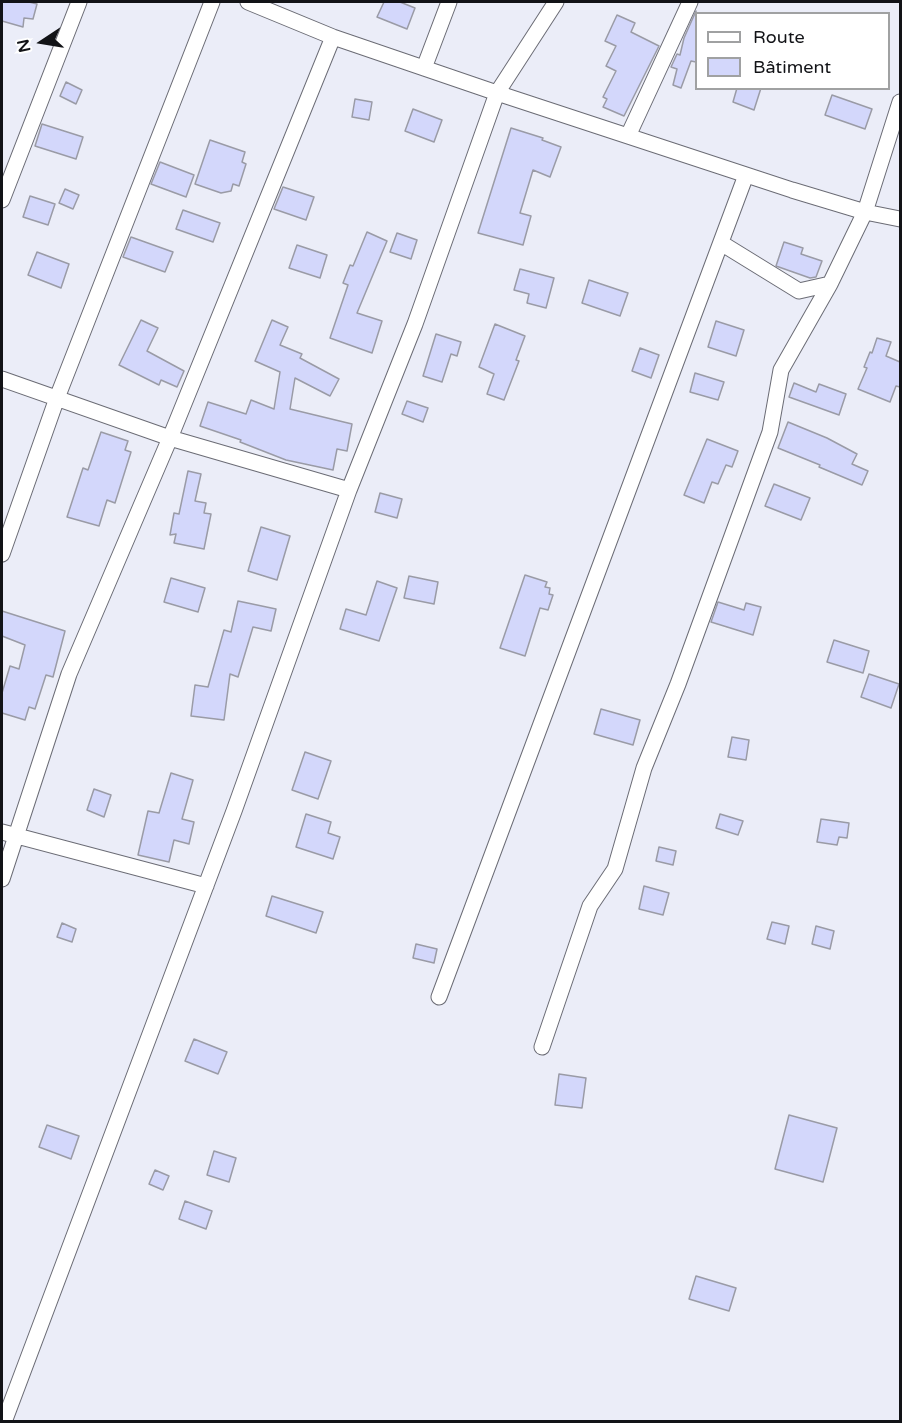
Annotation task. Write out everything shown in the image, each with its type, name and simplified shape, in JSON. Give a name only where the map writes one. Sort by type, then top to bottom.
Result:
[{"type":"street","points":[[2,200],[79,2]]},
{"type":"street","points":[[2,554],[57,398],[212,2]]},
{"type":"street","points":[[248,2],[333,37],[497,93],[864,212],[900,219]]},
{"type":"street","points":[[424,68],[450,2]]},
{"type":"street","points":[[4,1422],[206,886],[349,490],[415,324],[497,93],[556,2]]},
{"type":"street","points":[[628,136],[690,2]]},
{"type":"street","points":[[2,879],[9,834],[69,674],[170,438],[333,37]]},
{"type":"street","points":[[542,1047],[590,906],[615,870],[644,768],[678,684],[771,432],[781,370],[830,284],[864,212],[900,102]]},
{"type":"street","points":[[439,997],[746,175]]},
{"type":"street","points":[[721,243],[799,291],[830,284]]},
{"type":"street","points":[[2,379],[170,438],[349,490]]},
{"type":"street","points":[[9,834],[206,886]]},
{"type":"building","points":[[2,2],[37,4],[33,19],[24,18],[23,27],[2,21]]},
{"type":"building","points":[[384,2],[400,2],[415,8],[407,29],[377,17]]},
{"type":"building","points":[[695,13],[695,62],[691,61],[681,88],[673,85],[677,69],[671,67],[677,54],[680,55],[684,38]]},
{"type":"building","points":[[617,15],[635,23],[631,32],[659,46],[624,116],[603,107],[607,99],[603,97],[616,71],[606,66],[616,46],[605,41]]},
{"type":"building","points":[[66,82],[82,90],[76,104],[60,96]]},
{"type":"building","points":[[736,90],[760,90],[754,110],[733,102]]},
{"type":"building","points":[[832,95],[872,109],[865,129],[825,115]]},
{"type":"building","points":[[355,99],[372,102],[369,120],[352,117]]},
{"type":"building","points":[[413,109],[442,120],[434,142],[405,131]]},
{"type":"building","points":[[42,124],[83,137],[76,159],[35,146]]},
{"type":"building","points":[[511,128],[543,138],[542,140],[561,147],[550,177],[533,170],[520,213],[531,216],[523,245],[478,233]]},
{"type":"building","points":[[210,140],[245,152],[242,162],[246,164],[239,186],[233,184],[231,191],[221,193],[195,184]]},
{"type":"building","points":[[160,162],[194,175],[186,197],[151,184]]},
{"type":"building","points":[[283,187],[314,197],[306,220],[274,209]]},
{"type":"building","points":[[65,189],[79,195],[73,209],[59,203]]},
{"type":"building","points":[[30,196],[55,204],[48,225],[23,217]]},
{"type":"building","points":[[183,210],[220,223],[213,242],[176,229]]},
{"type":"building","points":[[367,232],[387,241],[357,313],[382,321],[372,353],[330,338],[348,285],[343,283],[350,265],[353,266]]},
{"type":"building","points":[[397,233],[417,240],[411,259],[390,252]]},
{"type":"building","points":[[131,237],[173,252],[165,272],[123,257]]},
{"type":"building","points":[[784,242],[803,248],[801,254],[822,261],[816,277],[810,278],[776,266]]},
{"type":"building","points":[[297,245],[327,255],[320,278],[289,268]]},
{"type":"building","points":[[37,252],[69,264],[61,288],[28,275]]},
{"type":"building","points":[[520,269],[554,278],[546,308],[527,303],[529,294],[514,290]]},
{"type":"building","points":[[589,280],[628,293],[620,316],[582,303]]},
{"type":"building","points":[[141,320],[158,328],[147,351],[184,371],[177,387],[161,380],[159,385],[119,365]]},
{"type":"building","points":[[272,320],[288,327],[280,345],[302,354],[300,358],[339,379],[330,396],[295,378],[290,409],[352,424],[347,451],[337,449],[333,470],[286,460],[240,442],[241,440],[200,426],[208,402],[246,414],[251,400],[274,409],[280,372],[255,361]]},
{"type":"building","points":[[716,321],[744,330],[736,356],[708,347]]},
{"type":"building","points":[[495,324],[525,336],[516,360],[519,361],[504,400],[487,394],[494,374],[479,367]]},
{"type":"building","points":[[436,334],[461,342],[457,356],[451,354],[442,382],[423,376]]},
{"type":"building","points":[[877,338],[891,342],[886,356],[900,362],[900,387],[896,386],[890,402],[858,389],[867,368],[864,367]]},
{"type":"building","points":[[640,348],[659,355],[651,378],[632,371]]},
{"type":"building","points":[[695,373],[724,382],[718,400],[690,392]]},
{"type":"building","points":[[794,383],[816,392],[819,384],[846,394],[839,415],[789,397]]},
{"type":"building","points":[[407,401],[428,408],[423,422],[402,414]]},
{"type":"building","points":[[788,422],[827,438],[857,454],[852,464],[868,471],[862,485],[778,448]]},
{"type":"building","points":[[101,432],[128,441],[125,450],[131,452],[115,503],[107,500],[99,526],[67,517],[83,468],[88,470]]},
{"type":"building","points":[[707,439],[738,451],[732,467],[726,465],[718,484],[712,482],[704,503],[684,495]]},
{"type":"building","points":[[188,471],[201,474],[195,501],[206,503],[204,513],[211,514],[204,549],[174,543],[176,534],[170,535],[174,513],[179,514]]},
{"type":"building","points":[[774,484],[810,498],[801,520],[765,506]]},
{"type":"building","points":[[380,493],[402,499],[397,518],[375,512]]},
{"type":"building","points":[[261,527],[290,536],[277,580],[248,571]]},
{"type":"building","points":[[525,575],[547,582],[545,587],[550,588],[549,594],[553,595],[548,610],[540,608],[525,656],[500,648]]},
{"type":"building","points":[[409,576],[438,582],[434,604],[404,598]]},
{"type":"building","points":[[171,578],[205,588],[198,612],[164,602]]},
{"type":"building","points":[[377,581],[397,588],[379,641],[340,629],[346,609],[366,615]]},
{"type":"building","points":[[238,601],[276,609],[271,631],[253,627],[238,677],[230,674],[224,720],[191,716],[195,685],[208,687],[224,630],[231,632]]},
{"type":"building","points":[[718,602],[744,610],[746,603],[761,607],[753,635],[711,622]]},
{"type":"building","points":[[2,611],[65,631],[53,677],[46,675],[35,709],[29,707],[25,720],[2,713],[2,693],[10,666],[19,669],[25,645],[2,636]]},
{"type":"building","points":[[834,640],[869,651],[863,673],[827,662]]},
{"type":"building","points":[[869,674],[899,684],[891,708],[861,697]]},
{"type":"building","points":[[601,709],[640,720],[633,745],[594,734]]},
{"type":"building","points":[[732,737],[749,740],[746,760],[728,757]]},
{"type":"building","points":[[305,752],[331,761],[318,799],[292,790]]},
{"type":"building","points":[[171,773],[193,780],[182,819],[194,822],[189,844],[174,840],[169,862],[138,855],[148,811],[159,813]]},
{"type":"building","points":[[94,789],[111,795],[104,817],[87,810]]},
{"type":"building","points":[[306,814],[331,822],[328,833],[340,837],[333,859],[296,847]]},
{"type":"building","points":[[720,814],[743,821],[738,835],[716,828]]},
{"type":"building","points":[[821,819],[849,823],[847,838],[839,837],[837,845],[817,842]]},
{"type":"building","points":[[659,847],[676,851],[673,865],[656,861]]},
{"type":"building","points":[[644,886],[669,893],[663,915],[639,909]]},
{"type":"building","points":[[272,896],[323,912],[316,933],[266,916]]},
{"type":"building","points":[[772,922],[789,926],[785,944],[767,939]]},
{"type":"building","points":[[62,923],[76,929],[72,942],[57,937]]},
{"type":"building","points":[[816,926],[834,931],[830,949],[812,944]]},
{"type":"building","points":[[416,944],[437,949],[434,963],[413,958]]},
{"type":"building","points":[[194,1039],[227,1052],[218,1074],[185,1061]]},
{"type":"building","points":[[559,1074],[586,1078],[582,1108],[555,1105]]},
{"type":"building","points":[[789,1115],[837,1128],[823,1182],[775,1169]]},
{"type":"building","points":[[47,1125],[79,1136],[71,1159],[39,1147]]},
{"type":"building","points":[[214,1151],[236,1158],[229,1182],[207,1175]]},
{"type":"building","points":[[155,1170],[169,1176],[163,1190],[149,1184]]},
{"type":"building","points":[[185,1201],[212,1211],[206,1229],[179,1219]]},
{"type":"building","points":[[696,1276],[736,1288],[729,1311],[689,1299]]}]
